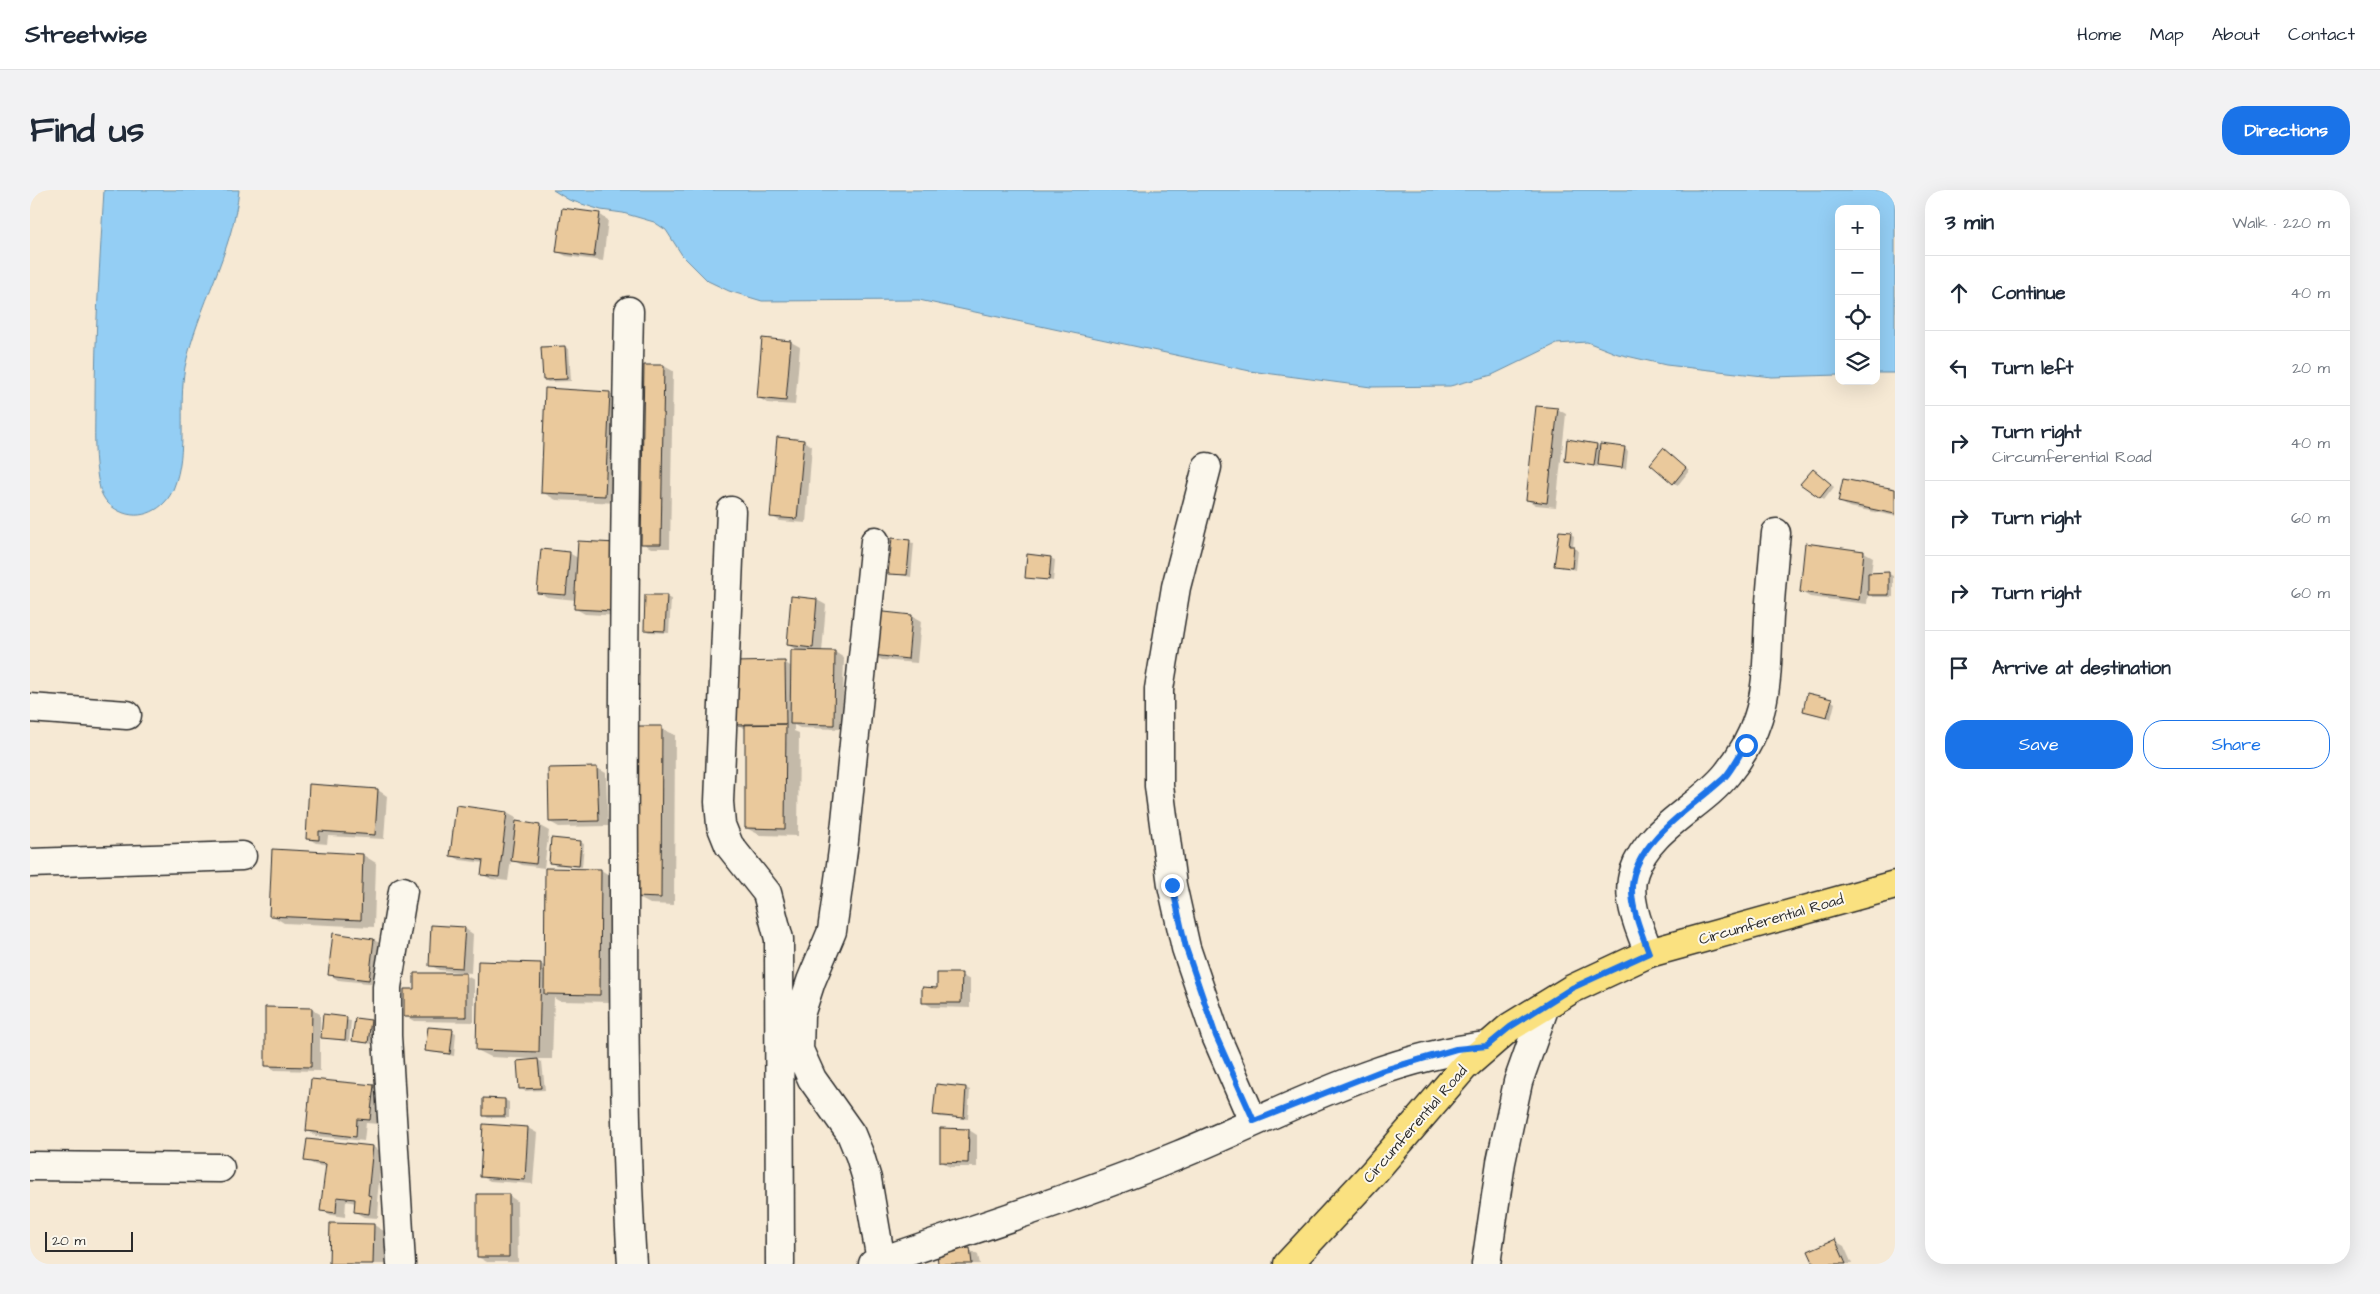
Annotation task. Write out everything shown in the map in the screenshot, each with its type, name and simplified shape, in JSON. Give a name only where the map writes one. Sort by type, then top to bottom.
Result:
[{"type":"main road","name":"Circumferential Road","points":[[1288,1264],[1373,1173],[1453,1080],[1487,1046],[1510,1027],[1572,988],[1649,953],[1895,885]]},
{"type":"street","points":[[629,311],[623,622],[624,1033],[626,1168],[632,1264]]},
{"type":"street","points":[[1207,468],[1176,587],[1159,689],[1159,786],[1172,885],[1186,948],[1216,1036],[1254,1121]]},
{"type":"street","points":[[731,511],[719,802],[721,826],[728,844],[767,893],[779,939],[780,1264]]},
{"type":"street","points":[[1649,953],[1634,905],[1632,888],[1634,872],[1642,856],[1659,835],[1727,775],[1746,745],[1758,719],[1765,691],[1776,533]]},
{"type":"street","points":[[875,541],[843,850],[832,931],[811,981],[800,1015],[799,1050],[812,1079],[851,1134],[860,1156],[867,1179],[877,1262],[1072,1197],[1180,1155],[1254,1121],[1381,1071],[1456,1049],[1487,1046]]},
{"type":"street","points":[[30,708],[127,715]]},
{"type":"street","points":[[30,863],[242,856]]},
{"type":"street","points":[[401,1264],[387,1036],[387,987],[403,891]]},
{"type":"street","points":[[1486,1264],[1501,1162],[1518,1082],[1545,1006]]},
{"type":"street","points":[[30,1166],[220,1168]]},
{"type":"water","points":[[104,190],[239,190],[230,235],[198,322],[185,367],[182,397],[181,459],[174,487],[159,508],[151,512],[135,515],[119,511],[109,504],[101,493],[96,467],[96,349]]},
{"type":"water","points":[[553,190],[1895,190],[1895,373],[1880,373],[1880,205],[1835,205],[1835,375],[1772,377],[1666,365],[1618,354],[1587,342],[1556,344],[1492,375],[1450,386],[1371,387],[1250,371],[919,300],[762,301],[729,291],[708,281],[682,255],[666,230],[654,222],[623,213],[601,210],[569,200]]},
{"type":"building","points":[[562,208],[600,213],[594,257],[556,252]]},
{"type":"building","points":[[762,338],[791,341],[786,401],[757,398]]},
{"type":"building","points":[[565,346],[567,379],[543,380],[541,347]]},
{"type":"building","points":[[644,365],[664,365],[661,544],[641,544]]},
{"type":"building","points":[[545,388],[610,392],[605,496],[541,493]]},
{"type":"building","points":[[1536,406],[1558,408],[1547,503],[1526,500]]},
{"type":"building","points":[[777,437],[804,440],[797,519],[770,517]]},
{"type":"building","points":[[1567,439],[1597,444],[1594,466],[1565,461]]},
{"type":"building","points":[[1600,444],[1625,447],[1622,468],[1598,465]]},
{"type":"building","points":[[1663,448],[1686,468],[1673,484],[1650,464]]},
{"type":"building","points":[[1813,469],[1831,484],[1820,498],[1800,484]]},
{"type":"building","points":[[1843,479],[1895,489],[1895,514],[1838,502]]},
{"type":"building","points":[[1559,531],[1571,532],[1569,546],[1574,546],[1572,568],[1554,566]]},
{"type":"building","points":[[892,538],[910,540],[907,575],[888,574]]},
{"type":"building","points":[[578,541],[617,543],[614,611],[574,609]]},
{"type":"building","points":[[1805,543],[1864,551],[1859,600],[1800,592]]},
{"type":"building","points":[[541,549],[570,552],[566,595],[537,593]]},
{"type":"building","points":[[1027,554],[1051,557],[1049,580],[1025,578]]},
{"type":"building","points":[[1889,572],[1889,595],[1868,595],[1868,573]]},
{"type":"building","points":[[645,595],[667,595],[665,631],[644,630]]},
{"type":"building","points":[[791,596],[817,599],[813,648],[787,645]]},
{"type":"building","points":[[875,611],[912,615],[908,659],[872,655]]},
{"type":"building","points":[[791,650],[835,651],[834,725],[790,724]]},
{"type":"building","points":[[785,661],[786,724],[735,725],[734,662]]},
{"type":"building","points":[[1807,693],[1832,699],[1827,717],[1803,711]]},
{"type":"building","points":[[745,724],[786,724],[785,829],[745,828]]},
{"type":"building","points":[[636,726],[662,726],[661,898],[635,897]]},
{"type":"building","points":[[597,767],[599,821],[549,822],[548,768]]},
{"type":"building","points":[[309,784],[378,789],[375,835],[319,831],[319,840],[306,839]]},
{"type":"building","points":[[456,805],[507,812],[499,877],[481,875],[483,860],[450,856]]},
{"type":"building","points":[[516,821],[540,825],[536,864],[511,861]]},
{"type":"building","points":[[551,838],[581,841],[579,866],[549,863]]},
{"type":"building","points":[[272,849],[363,854],[361,920],[269,916]]},
{"type":"building","points":[[545,868],[601,869],[600,995],[544,994]]},
{"type":"building","points":[[431,925],[465,927],[462,968],[429,966]]},
{"type":"building","points":[[333,933],[374,939],[369,980],[328,975]]},
{"type":"building","points":[[478,961],[541,963],[539,1052],[476,1050]]},
{"type":"building","points":[[414,973],[466,973],[466,1017],[404,1017],[404,989],[414,989]]},
{"type":"building","points":[[937,973],[962,973],[961,1003],[922,1003],[922,987],[937,988]]},
{"type":"building","points":[[265,1007],[312,1008],[311,1067],[265,1066]]},
{"type":"building","points":[[323,1014],[347,1017],[345,1040],[321,1038]]},
{"type":"building","points":[[355,1018],[371,1020],[368,1043],[352,1041]]},
{"type":"building","points":[[428,1027],[453,1029],[450,1054],[425,1051]]},
{"type":"building","points":[[538,1059],[541,1088],[519,1089],[517,1061]]},
{"type":"building","points":[[311,1079],[374,1085],[370,1120],[357,1119],[356,1137],[306,1131]]},
{"type":"building","points":[[936,1084],[966,1087],[964,1118],[933,1115]]},
{"type":"building","points":[[483,1098],[505,1099],[505,1116],[483,1116]]},
{"type":"building","points":[[483,1124],[528,1127],[525,1180],[480,1177]]},
{"type":"building","points":[[940,1128],[969,1129],[968,1163],[940,1162]]},
{"type":"building","points":[[307,1139],[373,1146],[368,1195],[371,1196],[369,1214],[354,1212],[355,1199],[337,1197],[336,1213],[320,1211],[326,1164],[304,1161]]},
{"type":"building","points":[[477,1194],[509,1194],[509,1257],[477,1257]]},
{"type":"building","points":[[330,1223],[374,1224],[373,1264],[329,1264]]},
{"type":"building","points":[[1835,1239],[1846,1264],[1814,1264],[1808,1251]]},
{"type":"building","points":[[970,1248],[972,1264],[938,1264],[937,1252]]},
{"type":"route","points":[[1172,885],[1186,948],[1216,1036],[1254,1121],[1381,1071],[1456,1049],[1487,1046],[1510,1027],[1572,988],[1649,953],[1634,905],[1632,888],[1634,872],[1642,856],[1659,835],[1727,775],[1746,745]]}]
